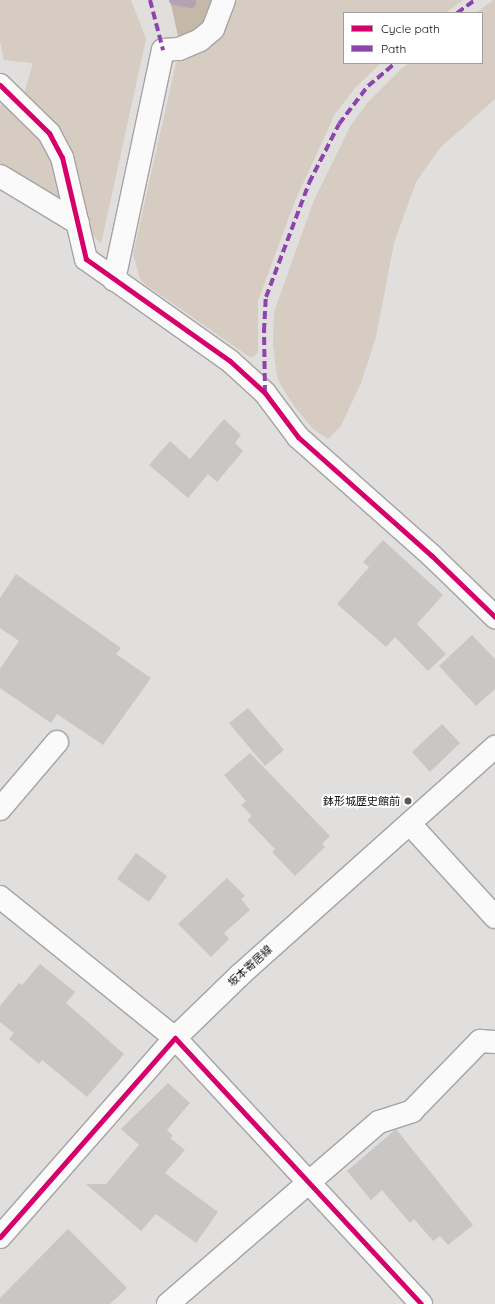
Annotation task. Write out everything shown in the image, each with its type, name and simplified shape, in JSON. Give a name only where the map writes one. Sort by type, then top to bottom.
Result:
[{"type":"street","points":[[114,280],[163,50],[179,49],[200,40],[213,29],[224,0]]},
{"type":"street","points":[[0,85],[49,133],[62,157],[86,259],[230,361],[265,393],[298,436],[432,556],[495,617]]},
{"type":"street","points":[[0,176],[78,224]]},
{"type":"street","points":[[0,809],[57,742]]},
{"type":"street","name":"坂本寄居線","points":[[0,1238],[175,1038],[240,974],[495,747]]},
{"type":"street","points":[[410,824],[495,917]]},
{"type":"street","points":[[0,897],[175,1038],[421,1304]]},
{"type":"street","points":[[168,1304],[379,1122],[412,1111],[480,1041],[495,1042]]},
{"type":"shaded area","points":[[0,0],[131,0],[146,39],[101,244],[91,233],[24,94],[33,63],[4,60],[0,41]]},
{"type":"shaded area","points":[[170,0],[217,0],[208,25],[182,39],[178,36]]},
{"type":"shaded area","points":[[234,0],[463,0],[447,12],[343,12],[343,64],[380,64],[356,87],[335,114],[295,201],[258,301],[258,353],[251,358],[146,285],[140,279],[133,254],[176,63],[178,59],[204,52],[216,41]]},
{"type":"shaded area","points":[[495,0],[495,99],[440,148],[416,182],[394,243],[376,337],[361,383],[341,426],[328,439],[313,429],[294,406],[277,377],[273,344],[274,312],[314,200],[351,125],[368,102],[408,64],[483,64],[483,12],[477,12]]},
{"type":"shaded area","points":[[5,103],[38,133],[48,151],[67,205],[0,173],[0,105]]},
{"type":"building","points":[[224,419],[241,435],[235,443],[243,451],[217,482],[208,474],[188,498],[149,465],[170,441],[190,459]]},
{"type":"building","points":[[383,540],[443,595],[417,624],[446,654],[428,671],[395,637],[386,647],[337,604],[369,567],[363,562]]},
{"type":"building","points":[[16,574],[121,648],[116,654],[151,678],[103,745],[57,714],[51,723],[0,688],[0,669],[19,641],[0,628],[0,598]]},
{"type":"building","points":[[472,635],[495,659],[495,689],[476,706],[439,666]]},
{"type":"building","points":[[248,708],[284,750],[265,766],[229,723]]},
{"type":"building","points":[[442,724],[460,743],[430,772],[412,752]]},
{"type":"building","points":[[250,753],[330,836],[322,844],[325,847],[295,876],[272,852],[275,849],[247,820],[252,816],[241,805],[246,801],[224,775]]},
{"type":"building","points":[[136,853],[167,876],[149,902],[117,879]]},
{"type":"building","points":[[227,878],[245,896],[241,899],[250,910],[224,933],[229,939],[211,957],[178,924]]},
{"type":"building","points":[[40,964],[75,992],[66,1003],[124,1054],[87,1097],[42,1060],[39,1064],[9,1039],[14,1033],[0,1022],[0,1006],[19,983],[22,985]]},
{"type":"building","points":[[168,1083],[190,1103],[167,1130],[173,1136],[170,1138],[185,1150],[165,1173],[218,1212],[196,1243],[156,1214],[141,1231],[86,1184],[106,1184],[139,1145],[121,1129]]},
{"type":"building","points":[[396,1129],[473,1225],[448,1245],[440,1236],[433,1241],[414,1219],[410,1223],[382,1190],[371,1200],[347,1171]]},
{"type":"building","points":[[68,1229],[127,1288],[110,1304],[0,1304],[0,1298]]},
{"type":"waterway","points":[[174,0],[191,3],[191,0]]},
{"type":"marked path","points":[[150,0],[163,50]]},
{"type":"marked path","points":[[458,12],[475,0]]},
{"type":"marked path","points":[[265,393],[264,331],[266,297],[309,183],[339,124],[368,86],[394,64]]},
{"type":"cycle path","points":[[0,85],[49,133],[62,157],[86,259],[230,361],[265,393],[298,437],[432,556],[495,617]]},
{"type":"cycle path","points":[[0,1237],[175,1038],[421,1304]]},
{"type":"place","name":"鉢形城歴史館前","points":[[408,801]]}]
